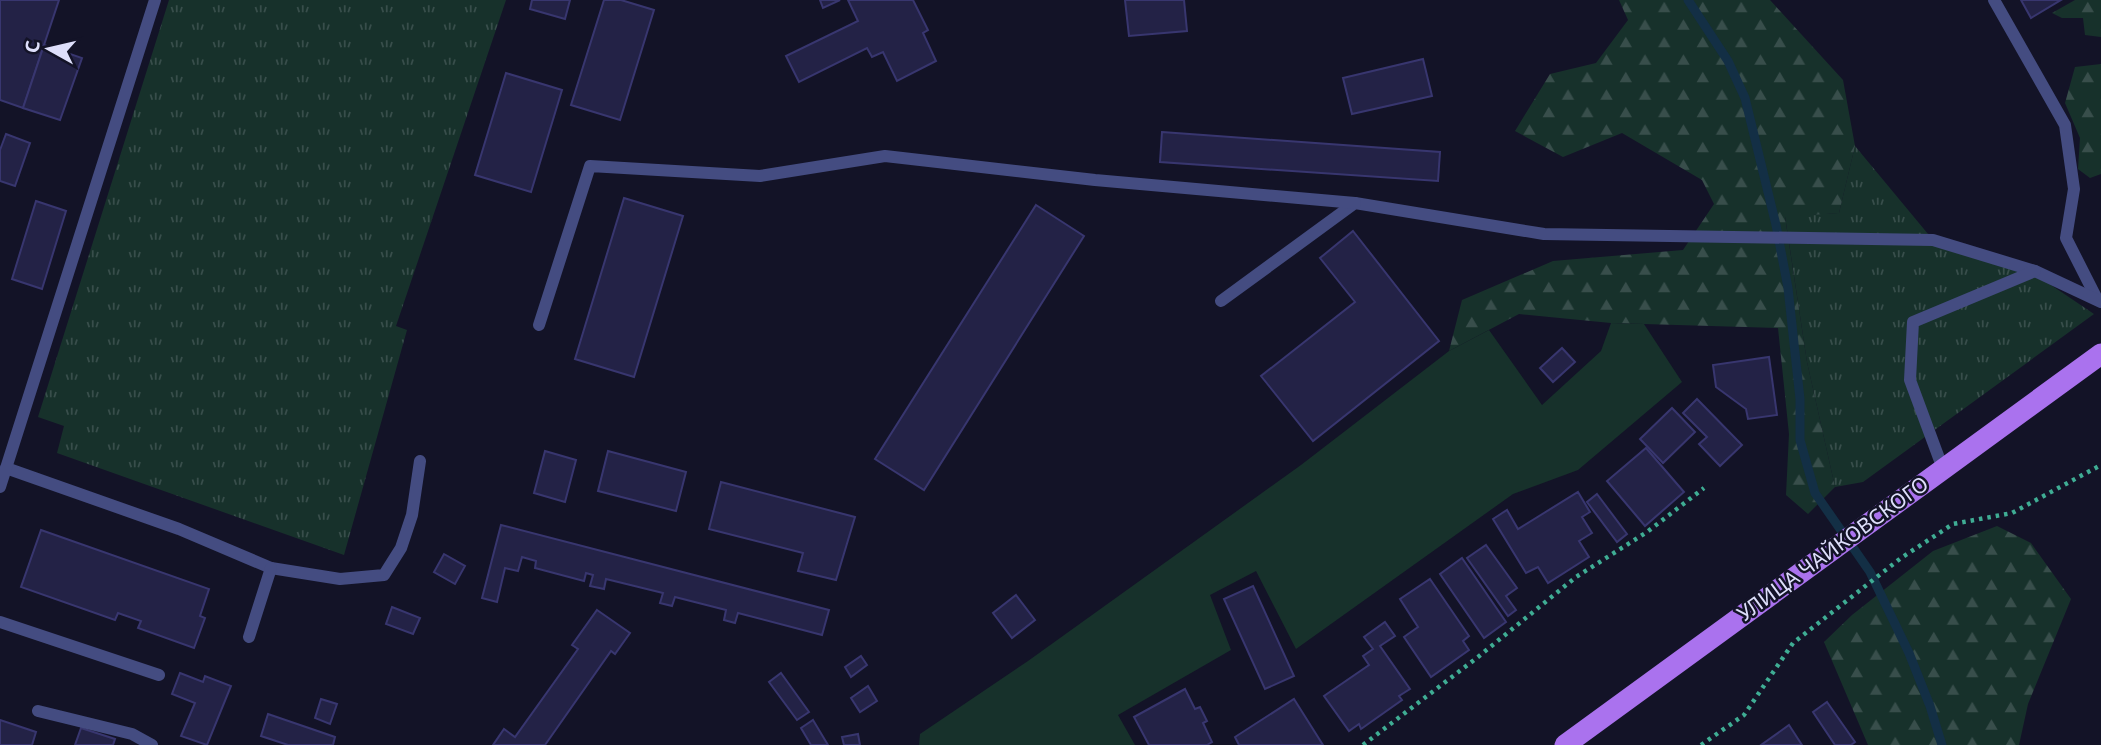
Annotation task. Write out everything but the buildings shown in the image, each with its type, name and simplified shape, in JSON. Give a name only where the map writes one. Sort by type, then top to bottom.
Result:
[{"type":"main road","name":"УЛИЦА ЧАЙКОВСКОГО","points":[[1565,745],[2101,354]]},
{"type":"lane","points":[[0,487],[155,0]]},
{"type":"lane","points":[[1994,0],[2065,125],[2074,189],[2066,238],[2099,300]]},
{"type":"lane","points":[[539,325],[590,166],[760,176],[885,156],[1095,180],[1355,203],[1544,234],[1933,240],[2035,271],[2099,300]]},
{"type":"lane","points":[[1221,301],[1355,203]]},
{"type":"lane","points":[[1943,469],[1910,380],[1913,322],[2035,271]]},
{"type":"lane","points":[[6,468],[179,529],[271,568],[340,579],[384,575],[401,548],[412,515],[420,460]]},
{"type":"lane","points":[[249,637],[271,568]]},
{"type":"lane","points":[[0,622],[159,675]]},
{"type":"lane","points":[[38,711],[132,734],[152,745]]},
{"type":"path","points":[[1701,745],[1744,715],[1793,643],[1901,558],[1952,524],[2012,513],[2101,465]]},
{"type":"path","points":[[1363,745],[1478,657],[1576,577],[1647,532],[1704,488]]},
{"type":"green space","points":[[169,0],[506,0],[396,326],[407,330],[344,555],[57,453],[64,426],[38,417]]},
{"type":"green space","points":[[1619,0],[1770,0],[1843,80],[1855,146],[1839,213],[1785,217],[1807,362],[1835,487],[1808,514],[1786,495],[1789,434],[1778,328],[1611,323],[1519,314],[1449,351],[1462,300],[1553,261],[1683,250],[1714,204],[1702,180],[1622,133],[1563,157],[1515,131],[1550,74],[1596,63],[1628,20]]},
{"type":"green space","points":[[2075,0],[2101,0],[2101,37],[2085,35],[2083,18],[2062,18],[2052,13]]},
{"type":"green space","points":[[2101,64],[2101,174],[2090,178],[2078,169],[2080,138],[2065,103],[2075,67]]},
{"type":"green space","points":[[1855,146],[1933,240],[2027,269],[2094,314],[1863,482],[1835,487],[1807,362],[1785,216],[1839,213]]},
{"type":"green space","points":[[1611,323],[1644,324],[1682,382],[1578,470],[1513,494],[1296,649],[1256,571],[1210,595],[1231,650],[1118,715],[1135,745],[919,745],[920,734],[1028,661],[1301,465],[1449,351],[1489,330],[1542,405],[1601,351]]},
{"type":"green space","points":[[1997,526],[2031,543],[2071,599],[2028,704],[2019,745],[1868,745],[1824,642],[1852,615],[1933,551]]},
{"type":"waterway","points":[[1688,0],[1728,61],[1745,98],[1776,225],[1788,288],[1800,399],[1800,440],[1815,493],[1870,572],[1909,653],[1942,745]]}]
